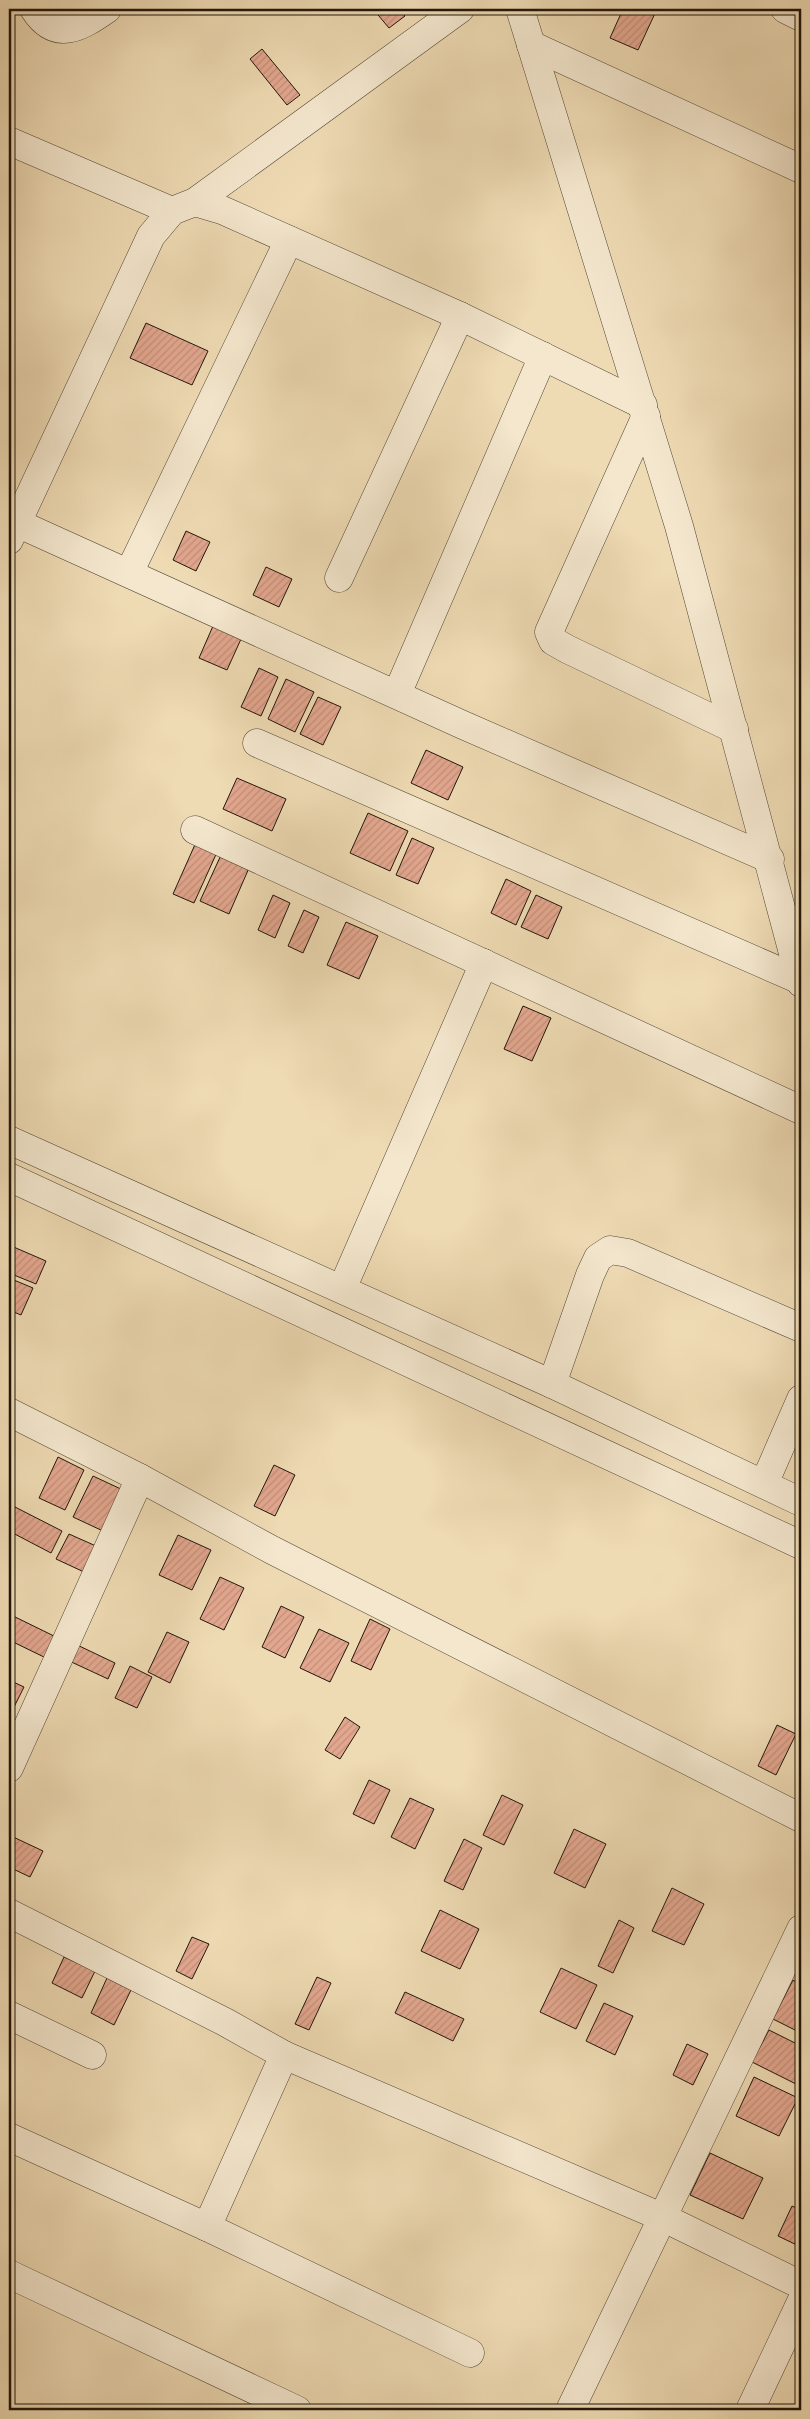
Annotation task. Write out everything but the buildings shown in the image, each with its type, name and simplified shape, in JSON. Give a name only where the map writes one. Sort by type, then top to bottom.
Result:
[{"type":"street","points":[[34,9],[51,26],[68,30],[89,22],[107,9]]},
{"type":"street","points":[[460,9],[183,206],[151,236],[13,531],[129,573],[770,859]]},
{"type":"street","points":[[520,9],[679,526],[770,859],[789,893],[801,982]]},
{"type":"street","points":[[785,9],[801,17]]},
{"type":"street","points":[[531,45],[801,169]]},
{"type":"street","points":[[9,141],[183,206],[222,210],[460,316],[543,356],[644,411]]},
{"type":"street","points":[[129,573],[289,240]]},
{"type":"street","points":[[340,578],[460,316]]},
{"type":"street","points":[[397,694],[543,356]]},
{"type":"street","points":[[644,411],[549,632],[554,641],[567,649],[734,729]]},
{"type":"street","points":[[257,743],[801,982]]},
{"type":"street","points":[[195,830],[801,1110]]},
{"type":"street","points":[[342,1289],[484,963]]},
{"type":"street","points":[[9,1140],[552,1384],[801,1502]]},
{"type":"street","points":[[9,1177],[801,1545]]},
{"type":"street","points":[[552,1384],[590,1275],[598,1258],[610,1250],[628,1254],[801,1328]]},
{"type":"street","points":[[764,1484],[801,1399]]},
{"type":"street","points":[[9,1412],[140,1478],[272,1550],[801,1818]]},
{"type":"street","points":[[9,1768],[140,1478]]},
{"type":"street","points":[[9,1913],[225,2022],[284,2056],[664,2218],[801,2285]]},
{"type":"street","points":[[570,2410],[664,2218],[801,1929]]},
{"type":"street","points":[[9,2015],[92,2055]]},
{"type":"street","points":[[207,2227],[284,2056]]},
{"type":"street","points":[[9,2138],[207,2227],[470,2353]]},
{"type":"street","points":[[9,2274],[297,2410]]},
{"type":"street","points":[[750,2410],[801,2302]]}]
